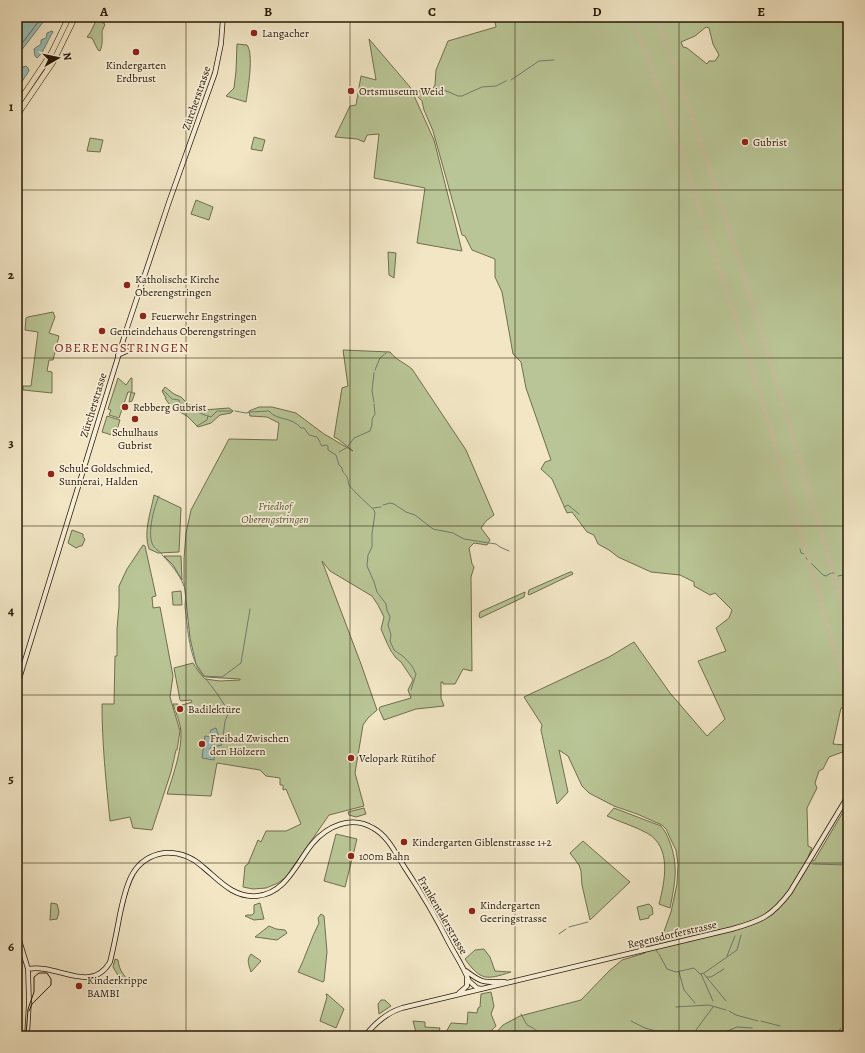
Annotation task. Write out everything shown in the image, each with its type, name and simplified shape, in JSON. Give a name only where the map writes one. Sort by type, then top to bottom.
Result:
[{"type":"highway","points":[[18,104],[51,54],[69,17]]},
{"type":"highway","points":[[17,115],[53,62],[75,17]]},
{"type":"main road","name":"Zürcherstrasse","points":[[17,686],[118,355],[169,202],[215,73],[220,46],[222,17]]},
{"type":"main road","points":[[118,355],[127,351]]},
{"type":"main road","name":"Regensdorferstrasse","points":[[365,1036],[377,1022],[395,1010],[732,929],[755,922],[771,913],[782,903],[810,860],[848,796]]},
{"type":"main road","name":"Frankentalerstrasse","points":[[28,969],[41,968],[88,978],[98,975],[107,968],[110,962],[127,884],[137,868],[150,858],[166,853],[181,854],[198,863],[234,892],[245,895],[261,895],[271,892],[282,885],[322,834],[336,825],[351,822],[361,823],[373,828],[390,844],[432,912],[469,980],[477,988],[482,989]]},
{"type":"main road","points":[[17,934],[28,969],[29,1002],[27,1036]]},
{"type":"main road","points":[[457,995],[467,986],[464,970]]},
{"type":"main road","name":"Frankentalerstrasse","points":[[464,970],[480,981]]},
{"type":"main road","points":[[480,981],[482,989]]},
{"type":"main road","name":"Regensdorferstrasse","points":[[480,981],[490,983],[509,982]]},
{"type":"green space","points":[[98,17],[101,17],[101,22],[105,24],[102,31],[102,44],[100,51],[92,38],[87,37]]},
{"type":"green space","points":[[494,17],[848,17],[848,708],[841,708],[833,744],[845,745],[848,741],[848,750],[829,757],[823,769],[819,771],[815,783],[817,788],[807,808],[808,846],[812,848],[808,857],[814,861],[843,812],[848,812],[848,1036],[493,1036],[503,1025],[520,1016],[581,1000],[609,971],[622,960],[645,953],[647,946],[662,937],[671,912],[677,884],[678,864],[676,850],[666,829],[662,825],[614,806],[589,793],[582,786],[568,756],[559,750],[568,792],[557,804],[541,730],[542,725],[524,697],[609,657],[634,642],[670,693],[707,736],[725,719],[698,661],[726,651],[716,628],[729,618],[732,610],[715,593],[710,595],[694,586],[694,582],[680,575],[651,572],[618,557],[598,544],[594,535],[587,532],[572,512],[567,513],[552,479],[541,469],[545,462],[551,460],[526,388],[521,362],[513,354],[502,292],[495,277],[495,259],[472,250],[465,236],[462,235],[433,131],[424,110],[422,101],[418,97],[415,90],[427,92],[432,90],[435,85],[436,70],[448,41],[496,27]],"holes":[[[706,27],[709,28],[713,44],[719,55],[715,61],[709,61],[707,64],[687,48],[683,47],[681,42],[695,36]]]},
{"type":"green space","points":[[369,39],[410,87],[434,140],[462,251],[417,243],[425,188],[374,178],[379,134],[367,135],[364,142],[357,139],[335,137],[350,106],[356,105],[361,76],[376,80]]},
{"type":"green space","points":[[237,44],[247,45],[250,56],[250,72],[246,102],[226,96],[234,88]]},
{"type":"green space","points":[[254,137],[265,140],[262,151],[251,149]]},
{"type":"green space","points":[[90,138],[103,140],[100,152],[87,151]]},
{"type":"green space","points":[[196,200],[213,207],[209,220],[191,214]]},
{"type":"green space","points":[[388,252],[396,253],[394,278],[389,275]]},
{"type":"green space","points":[[53,312],[55,317],[49,333],[59,336],[53,360],[49,360],[47,371],[52,372],[52,393],[23,390],[23,386],[31,386],[38,332],[25,330],[26,318]]},
{"type":"green space","name":"Friedhof Oberengstringen","points":[[343,350],[390,352],[412,369],[466,450],[494,515],[486,521],[481,528],[490,540],[487,545],[474,543],[469,548],[474,567],[471,577],[472,671],[463,669],[455,684],[443,684],[443,682],[441,682],[441,698],[444,706],[416,709],[384,720],[379,709],[380,707],[411,698],[408,690],[413,680],[401,662],[391,651],[387,643],[381,629],[384,617],[372,596],[330,571],[322,561],[377,710],[363,725],[355,773],[364,806],[329,815],[286,877],[278,883],[266,888],[253,889],[243,887],[245,866],[248,864],[258,840],[261,842],[266,831],[286,831],[301,824],[286,789],[283,790],[283,785],[280,785],[280,778],[266,776],[260,770],[217,763],[211,796],[167,794],[177,763],[181,738],[180,724],[173,704],[178,704],[179,706],[192,702],[191,700],[180,700],[174,668],[193,663],[205,679],[220,681],[240,680],[206,677],[196,664],[190,638],[184,582],[186,533],[191,510],[229,439],[277,440],[279,423],[267,417],[250,416],[249,411],[259,407],[272,407],[296,413],[324,434],[353,451],[334,437],[342,388],[348,386]]},
{"type":"green space","points":[[118,378],[126,385],[132,378],[132,393],[135,393],[132,401],[129,402],[131,392],[128,392],[119,418],[109,415],[111,410],[108,409]]},
{"type":"green space","points":[[165,387],[181,397],[188,404],[203,410],[229,408],[233,411],[231,413],[220,415],[211,423],[198,427],[187,416],[171,407],[162,391]]},
{"type":"green space","points":[[107,416],[120,420],[115,436],[102,432]]},
{"type":"green space","points":[[154,495],[181,508],[179,552],[158,553],[149,549],[147,542],[147,529]]},
{"type":"green space","points":[[72,530],[83,534],[85,539],[82,546],[76,548],[68,543]]},
{"type":"green space","points":[[143,545],[145,546],[156,596],[152,597],[153,608],[160,607],[173,676],[170,697],[180,731],[171,772],[152,830],[133,828],[130,817],[110,821],[104,762],[102,719],[102,704],[114,704],[119,586],[127,569]]},
{"type":"green space","points":[[164,556],[181,556],[182,580],[173,565]]},
{"type":"green space","points":[[570,572],[573,574],[529,595],[528,594],[529,590]]},
{"type":"green space","points":[[181,591],[182,605],[173,605],[172,592]]},
{"type":"green space","points":[[525,592],[524,597],[480,618],[480,612]]},
{"type":"green space","points":[[364,808],[366,814],[356,817],[349,815],[348,812]]},
{"type":"green space","points":[[614,808],[661,826],[666,833],[672,849],[675,866],[675,882],[670,908],[659,904],[665,865],[660,847],[655,839],[647,833],[607,816]]},
{"type":"green space","points":[[336,834],[357,839],[345,887],[324,881]]},
{"type":"green space","points":[[583,841],[630,882],[590,920],[582,885],[581,871],[579,865],[570,853]]},
{"type":"green space","points":[[51,903],[57,904],[59,912],[57,919],[50,920]]},
{"type":"green space","points":[[260,903],[264,919],[254,920],[245,916],[252,915],[254,913],[254,905]]},
{"type":"green space","points":[[649,904],[652,907],[653,914],[649,916],[649,918],[640,920],[637,907]]},
{"type":"green space","points":[[321,914],[324,916],[327,952],[323,982],[298,972],[319,923],[318,918]]},
{"type":"green space","points":[[269,926],[276,929],[285,930],[287,933],[277,940],[255,937]]},
{"type":"green space","points":[[484,949],[490,957],[495,971],[511,972],[485,977],[475,971],[465,959],[475,950]]},
{"type":"green space","points":[[251,954],[261,961],[251,972],[248,960]]},
{"type":"green space","points":[[115,959],[118,960],[123,974],[133,983],[119,977],[113,967]]},
{"type":"green space","points":[[491,992],[494,1006],[491,1014],[496,1026],[486,1036],[444,1036],[451,1023],[467,1024],[468,1012],[477,1013],[478,1008],[480,1007],[481,994]]},
{"type":"green space","points":[[326,994],[344,1009],[336,1028],[320,1021],[327,997]]},
{"type":"green space","points":[[381,1000],[385,1000],[391,1006],[379,1014],[378,1004]]},
{"type":"green space","points":[[413,1021],[425,1022],[425,1027],[440,1028],[438,1036],[417,1036]]},
{"type":"water","points":[[47,17],[17,56],[17,18]]},
{"type":"water","points":[[53,32],[43,50],[37,58],[35,56],[34,49],[41,44],[41,40],[46,38],[47,33]]},
{"type":"water","points":[[26,66],[29,71],[17,89],[17,71]]},
{"type":"water","points":[[216,728],[222,745],[210,748],[210,751],[215,752],[214,760],[202,758],[205,736],[212,737],[212,734],[210,734],[211,730]]},
{"type":"waterway","points":[[511,80],[539,61],[554,60]]},
{"type":"waterway","points":[[436,87],[458,96],[462,96],[482,87],[496,86],[506,81]]},
{"type":"waterway","points":[[423,93],[429,93],[434,90]]},
{"type":"waterway","points":[[375,370],[380,358],[387,352]]},
{"type":"waterway","points":[[374,373],[372,391],[374,402]]},
{"type":"waterway","points":[[163,390],[172,399],[179,400],[183,407],[211,417],[217,411],[233,411]]},
{"type":"waterway","points":[[348,446],[354,438],[370,431],[372,419],[375,414],[374,404]]},
{"type":"waterway","points":[[235,411],[246,413],[269,411],[276,416],[304,428],[309,435],[317,437],[320,442]]},
{"type":"waterway","points":[[197,426],[207,420],[208,416]]},
{"type":"waterway","points":[[320,443],[322,446],[328,446],[328,450],[336,455],[339,465],[348,479],[349,485],[374,510],[372,547],[368,555],[367,566],[377,592],[386,604],[390,617],[388,625],[391,635],[390,641],[394,650],[404,657],[412,666],[416,674],[411,690]]},
{"type":"waterway","points":[[339,452],[348,447]]},
{"type":"waterway","points":[[155,548],[152,544],[151,538],[151,523],[159,496]]},
{"type":"waterway","points":[[383,505],[390,503],[394,504],[406,512],[415,515],[433,529],[453,533],[464,539],[496,544],[509,551]]},
{"type":"waterway","points":[[564,507],[568,505],[579,514]]},
{"type":"waterway","points":[[373,508],[381,507]]},
{"type":"waterway","points":[[156,549],[162,554]]},
{"type":"waterway","points":[[800,549],[801,553],[805,554],[806,558],[823,575],[826,576],[834,573]]},
{"type":"waterway","points":[[162,555],[178,574],[185,588],[185,607],[188,634],[195,661],[203,676],[222,677],[241,663],[250,609]]},
{"type":"waterway","points":[[838,576],[843,575],[848,578]]},
{"type":"waterway","points":[[206,679],[229,712],[225,721],[223,737]]},
{"type":"waterway","points":[[813,864],[848,865]]},
{"type":"waterway","points":[[569,927],[588,922]]},
{"type":"waterway","points":[[559,934],[566,929]]},
{"type":"waterway","points":[[659,954],[667,969],[676,972],[694,968],[700,974],[704,973],[737,950],[741,935]]},
{"type":"waterway","points":[[727,956],[735,936]]},
{"type":"waterway","points":[[707,977],[711,977],[724,969]]},
{"type":"waterway","points":[[679,972],[684,990],[695,1003]]},
{"type":"waterway","points":[[701,974],[713,1001]]},
{"type":"waterway","points":[[704,974],[726,1001]]},
{"type":"waterway","points":[[676,1007],[709,1005],[726,1010]]},
{"type":"waterway","points":[[696,1030],[713,1007]]},
{"type":"waterway","points":[[729,1011],[736,1015],[758,1021]]},
{"type":"waterway","points":[[521,1014],[527,1025],[543,1036]]},
{"type":"waterway","points":[[844,1021],[848,1019]]},
{"type":"waterway","points":[[631,1021],[645,1028],[674,1036]]},
{"type":"waterway","points":[[761,1021],[780,1026]]},
{"type":"waterway","points":[[725,1032],[737,1027],[752,1028]]},
{"type":"waterway","points":[[833,1035],[836,1034],[841,1028]]},
{"type":"waterway","points":[[691,1036],[722,1032]]},
{"type":"tunnel","points":[[633,17],[684,160],[750,362],[848,694]]},
{"type":"tunnel","points":[[657,17],[709,167],[733,243],[848,623]]},
{"type":"tram line","points":[[26,1036],[28,1009],[34,992],[34,977],[39,973],[47,973],[51,979],[51,985],[32,1004],[29,1011]]},
{"type":"place","name":"Langacher","points":[[254,33]]},
{"type":"place","name":"Kindergarten Erdbrust","points":[[136,52]]},
{"type":"place","name":"Ortsmuseum Weid","points":[[351,91]]},
{"type":"place","name":"Gubrist","points":[[745,142]]},
{"type":"place","name":"Katholische Kirche Oberengstringen","points":[[127,285]]},
{"type":"place","name":"Feuerwehr Engstringen","points":[[143,316]]},
{"type":"place","name":"Gemeindehaus Oberengstringen","points":[[102,331]]},
{"type":"place","name":"Rebberg Gubrist","points":[[125,407]]},
{"type":"place","name":"Schulhaus Gubrist","points":[[135,419]]},
{"type":"place","name":"Schule Goldschmied, Sunnerai, Halden","points":[[51,474]]},
{"type":"place","name":"Badilektüre","points":[[180,709]]},
{"type":"place","name":"Freibad Zwischen den Hölzern","points":[[202,744]]},
{"type":"place","name":"Velopark Rütihof","points":[[351,758]]},
{"type":"place","name":"Kindergarten Giblenstrasse 1+2","points":[[404,842]]},
{"type":"place","name":"100m Bahn","points":[[351,856]]},
{"type":"place","name":"Kindergarten Geeringstrasse","points":[[472,911]]},
{"type":"place","name":"Kinderkrippe BAMBI","points":[[79,986]]},
{"type":"district","name":"OBERENGSTRINGEN","points":[[122,347]]}]
